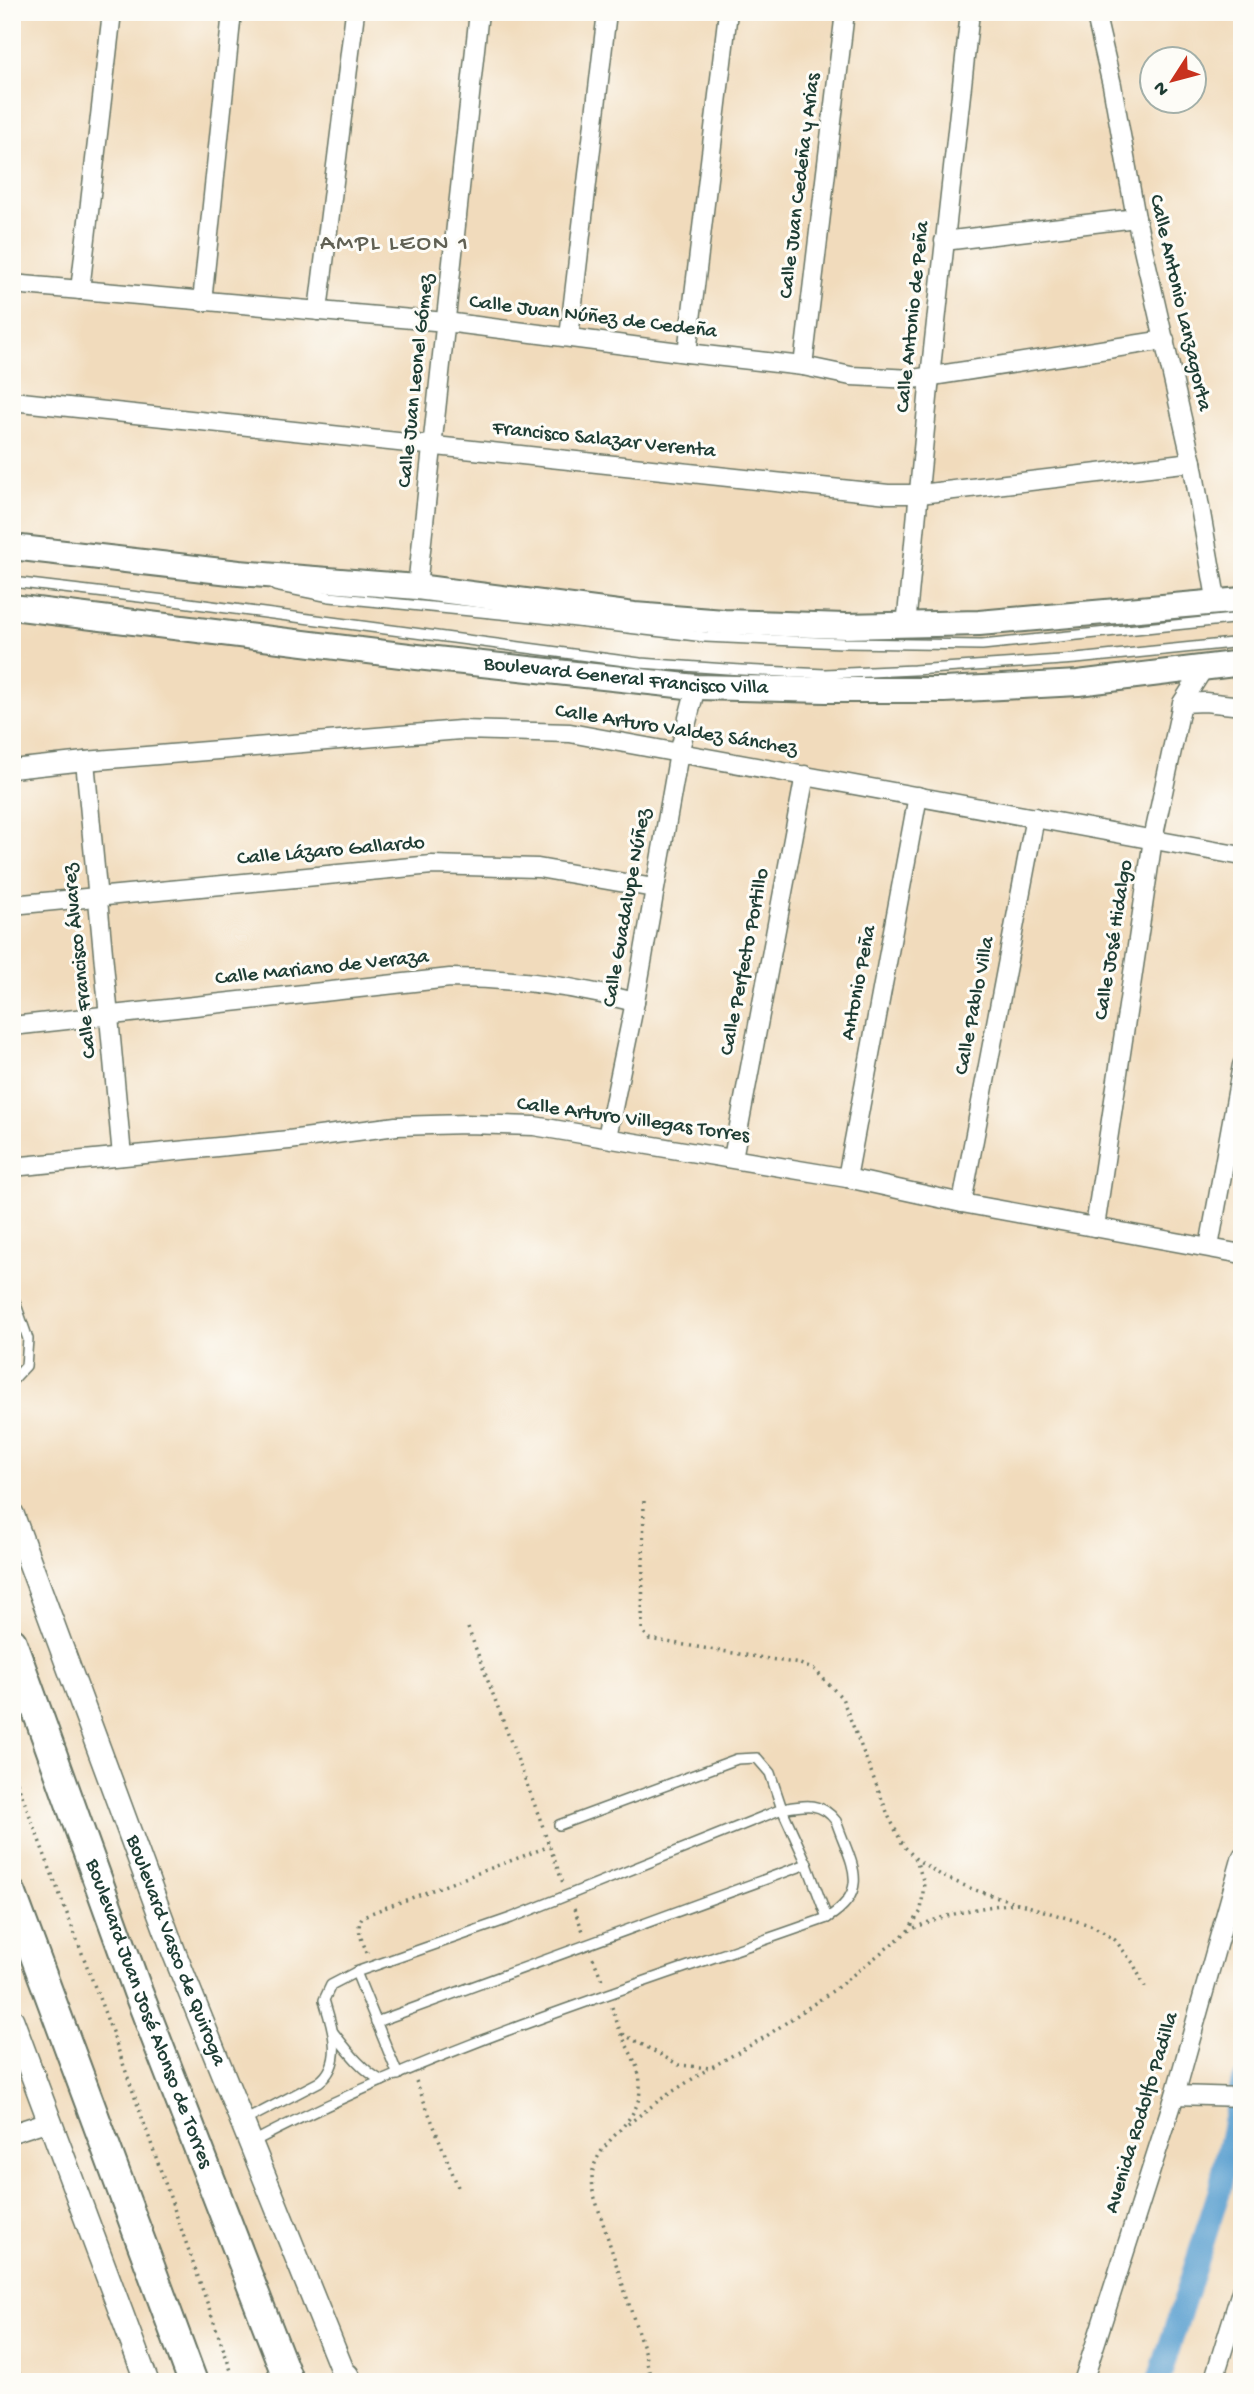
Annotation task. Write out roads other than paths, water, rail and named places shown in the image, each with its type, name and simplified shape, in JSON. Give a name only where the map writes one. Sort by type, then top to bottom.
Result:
[{"type":"main road","points":[[12,547],[239,573],[416,587],[646,616],[724,622],[906,626],[1042,619],[1242,600]]},
{"type":"main road","points":[[12,561],[128,568],[160,564]]},
{"type":"main road","name":"Boulevard General Francisco Villa","points":[[12,607],[404,656],[696,687],[944,690],[1077,683],[1242,663]]},
{"type":"main road","name":"Boulevard Juan José Alonso de Torres","points":[[12,1642],[138,1992],[289,2382]]},
{"type":"main road","points":[[14,1901],[194,2382]]},
{"type":"street","points":[[80,290],[112,12]]},
{"type":"street","points":[[202,302],[232,12]]},
{"type":"street","points":[[318,311],[355,12]]},
{"type":"street","name":"Calle Juan Leonel Gómez","points":[[416,587],[479,12]]},
{"type":"street","points":[[569,337],[607,12]]},
{"type":"street","points":[[687,353],[728,12]]},
{"type":"street","name":"Calle Juan Cedeña y Arias","points":[[803,366],[845,12]]},
{"type":"street","name":"Calle Antonio de Peña","points":[[906,626],[944,241],[970,12]]},
{"type":"street","name":"Calle Antonio Lanzagorta","points":[[1095,12],[1112,85],[1136,218],[1192,462],[1217,604]]},
{"type":"street","points":[[944,241],[1136,218]]},
{"type":"street","name":"Calle Juan Núñez de Cedeña","points":[[12,284],[446,322],[803,366],[851,376],[887,379],[930,377],[1164,340]]},
{"type":"street","name":"Francisco Salazar Verenta","points":[[12,401],[888,494],[920,494],[1192,462]]},
{"type":"street","name":"Calle José Hidalgo","points":[[1095,1227],[1153,839],[1182,703],[1205,668]]},
{"type":"street","name":"Calle Guadalupe Núñez","points":[[607,1137],[635,1002],[679,753],[696,687]]},
{"type":"street","points":[[1182,703],[1205,702],[1242,706]]},
{"type":"street","name":"Calle Arturo Valdez Sánchez","points":[[12,769],[460,730],[570,733],[1242,856]]},
{"type":"street","name":"Calle Francisco Álvarez","points":[[85,761],[122,1156]]},
{"type":"street","name":"Calle Perfecto Portillo","points":[[733,1158],[805,775]]},
{"type":"street","name":"Antonio Peña","points":[[847,1178],[918,796]]},
{"type":"street","name":"Calle Pablo Villa","points":[[962,1203],[1035,817]]},
{"type":"street","name":"Calle Lázaro Gallardo","points":[[12,905],[432,865],[538,868],[654,888]]},
{"type":"street","name":"Calle Mariano de Veraza","points":[[12,1026],[450,978],[529,981],[635,1002]]},
{"type":"street","points":[[1209,1247],[1242,1065]]},
{"type":"street","name":"Calle Arturo Villegas Torres","points":[[12,1167],[289,1140],[396,1126],[534,1126],[847,1178],[962,1203],[1242,1254]]},
{"type":"street","name":"Boulevard Vasco de Quiroga","points":[[12,1514],[175,1955],[345,2380]]},
{"type":"street","name":"Avenida Rodolfo Padilla","points":[[1083,2382],[1175,2095],[1242,1856]]},
{"type":"street","points":[[12,2020],[147,2382]]},
{"type":"street","points":[[1175,2095],[1242,2097]]},
{"type":"street","points":[[12,2133],[49,2121]]},
{"type":"street","points":[[1213,2382],[1242,2288]]},
{"type":"lane","points":[[239,573],[277,587],[330,597],[705,637],[982,645],[1242,618]]},
{"type":"lane","points":[[12,582],[640,663],[741,670],[825,674],[914,670],[1076,660],[1242,642]]},
{"type":"lane","points":[[12,1293],[28,1339],[26,1366],[12,1381]]},
{"type":"lane","points":[[559,1825],[737,1759],[757,1758],[770,1773],[827,1918]]},
{"type":"lane","points":[[818,1806],[831,1814],[836,1821],[855,1879],[855,1889],[841,1909],[827,1918],[471,2045],[296,2119],[247,2133],[325,2077],[333,2066],[333,2032],[324,2000],[331,1985],[356,1972],[511,1918],[782,1809],[818,1806]]},
{"type":"lane","points":[[376,2022],[807,1864]]},
{"type":"lane","points":[[356,1972],[398,2075]]},
{"type":"lane","points":[[333,2032],[362,2066],[382,2081]]},
{"type":"waterway","points":[[1158,2382],[1219,2192],[1242,2083]]},
{"type":"district","name":"AMPL LEON 1","points":[[395,244]]}]
